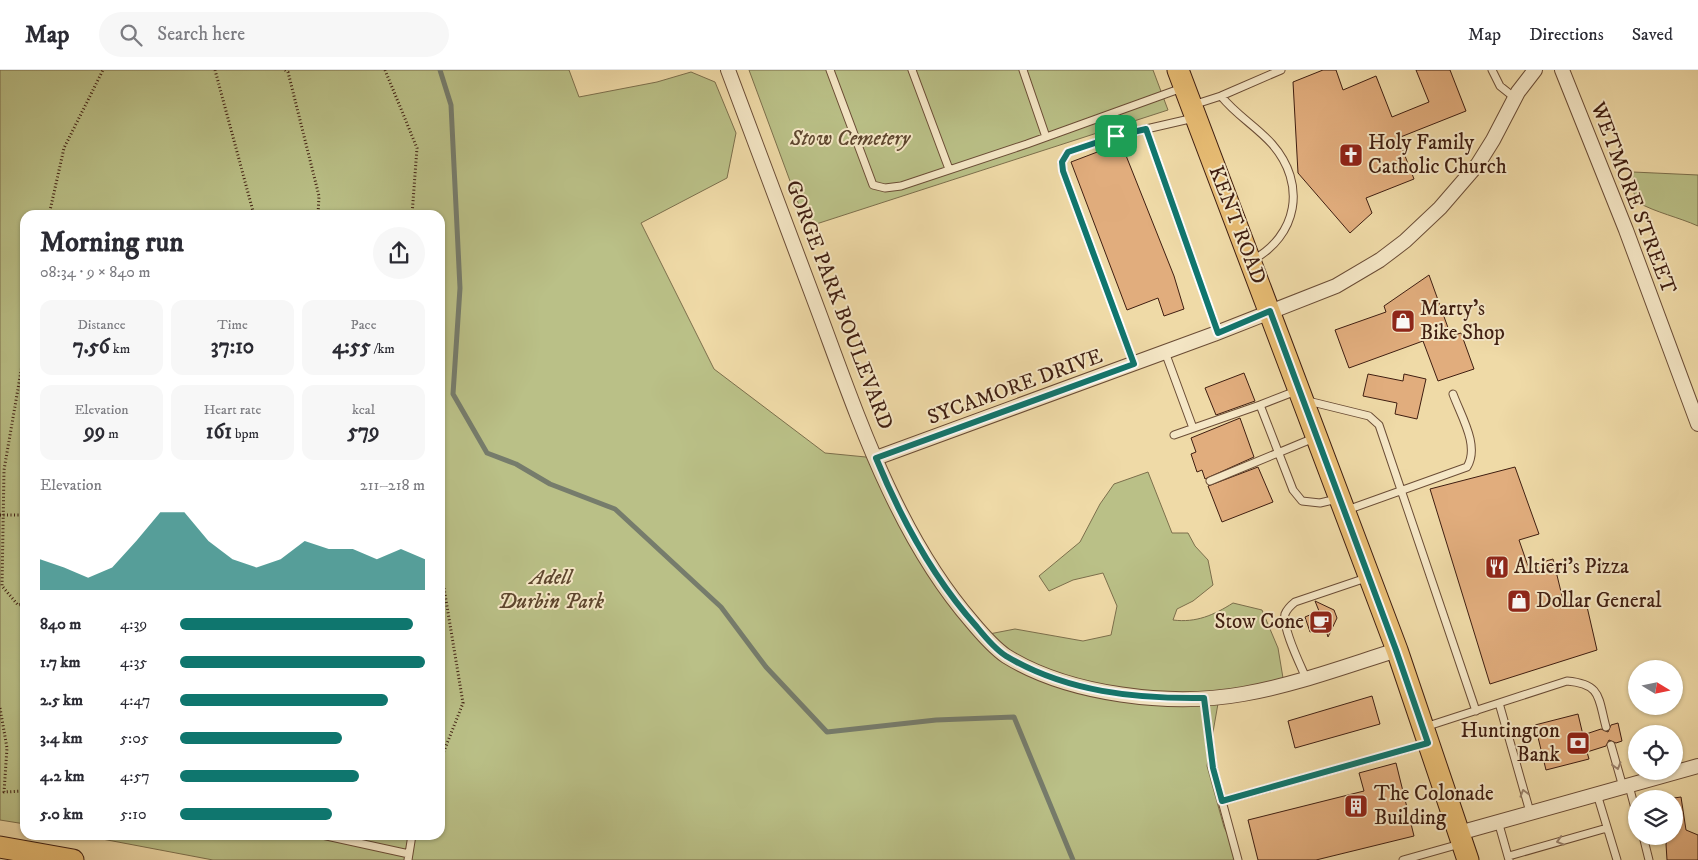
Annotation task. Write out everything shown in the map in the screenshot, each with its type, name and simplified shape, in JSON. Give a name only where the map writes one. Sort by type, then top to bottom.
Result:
[{"type":"main road","name":"KENT ROAD","points":[[1188,95],[1396,650],[1464,845]]},
{"type":"main road","points":[[0,847],[73,860]]},
{"type":"street","name":"GORGE PARK BOULEVARD","points":[[728,70],[876,458],[902,517],[932,566],[963,611],[1006,656],[1048,676],[1091,690],[1129,695],[1204,698],[1246,694],[1306,678],[1396,650]]},
{"type":"street","name":"SYCAMORE DRIVE","points":[[876,458],[1218,333],[1270,311],[1321,294],[1336,286],[1380,260],[1418,230],[1454,193],[1478,164],[1526,79],[1535,70]]},
{"type":"street","name":"WETMORE STREET","points":[[1562,70],[1626,230],[1698,422]]},
{"type":"street","points":[[1464,845],[1498,821],[1698,766]]},
{"type":"lane","points":[[830,70],[873,185],[885,188],[901,186],[1046,137],[1188,95],[1221,96],[1281,70]]},
{"type":"lane","points":[[912,70],[949,169]]},
{"type":"lane","points":[[1023,70],[1046,137]]},
{"type":"lane","points":[[1492,70],[1500,86],[1515,98]]},
{"type":"lane","points":[[1134,364],[1063,171],[1062,162],[1068,152],[1116,136],[1146,129],[1188,95]]},
{"type":"lane","points":[[1221,96],[1234,112],[1273,145],[1289,173],[1294,190],[1289,224],[1266,253],[1251,261]]},
{"type":"lane","points":[[1146,129],[1218,333]]},
{"type":"lane","points":[[1165,352],[1193,428]]},
{"type":"lane","points":[[1260,405],[1293,490],[1302,501],[1342,504],[1403,490],[1467,467],[1472,459],[1472,446],[1453,394]]},
{"type":"lane","points":[[1174,435],[1260,405],[1301,395],[1369,416],[1374,420],[1379,425],[1403,490],[1476,711]]},
{"type":"lane","points":[[1210,481],[1316,437]]},
{"type":"lane","points":[[1306,678],[1285,626],[1285,615],[1289,607],[1294,602],[1369,577]]},
{"type":"lane","points":[[1222,801],[1425,736],[1476,711],[1567,681],[1588,685],[1596,692],[1606,727]]},
{"type":"lane","points":[[1204,698],[1213,768],[1238,860]]},
{"type":"lane","points":[[1499,703],[1530,812]]},
{"type":"lane","points":[[1611,744],[1628,791]]},
{"type":"lane","points":[[1597,794],[1617,860]]},
{"type":"lane","points":[[1498,821],[1509,858],[1607,828]]},
{"type":"lane","points":[[342,840],[408,857],[411,840]]},
{"type":"lane","points":[[1403,860],[1464,845]]},
{"type":"lane","points":[[1645,845],[1649,860]]},
{"type":"path","points":[[49,210],[64,148],[103,70]]},
{"type":"path","points":[[215,70],[253,210]]},
{"type":"path","points":[[285,70],[288,72],[319,196],[318,210]]},
{"type":"path","points":[[385,70],[417,148],[412,210]]},
{"type":"path","points":[[20,377],[4,470],[2,515],[2,586],[18,605],[20,605]]},
{"type":"path","points":[[2,515],[20,515]]},
{"type":"path","points":[[445,594],[463,703],[445,748]]},
{"type":"path","points":[[0,708],[8,748],[4,792],[20,791]]},
{"type":"green space","name":"Adell Durbin Park","points":[[0,70],[569,70],[579,97],[657,82],[691,72],[715,82],[736,133],[727,178],[641,223],[714,369],[825,453],[876,458],[903,517],[984,635],[1015,629],[1083,641],[1111,635],[1117,606],[1103,573],[1073,580],[1049,591],[1039,576],[1080,542],[1100,504],[1114,484],[1148,472],[1172,533],[1188,533],[1195,546],[1208,560],[1213,585],[1193,601],[1177,609],[1173,620],[1197,619],[1219,611],[1233,603],[1262,610],[1278,648],[1284,684],[1219,698],[1207,766],[1224,827],[1240,860],[213,860],[107,840],[445,840],[445,210],[20,210],[20,823],[0,820]]},
{"type":"green space","name":"Stow Cemetery","points":[[749,70],[1153,70],[1168,110],[807,227]]},
{"type":"green space","points":[[1633,172],[1698,175],[1698,226],[1637,202],[1632,187]]},
{"type":"building","name":"Holy Family Catholic Church","points":[[1323,70],[1336,70],[1343,90],[1376,76],[1392,117],[1429,102],[1416,70],[1450,70],[1466,111],[1398,138],[1414,179],[1366,198],[1372,213],[1350,233],[1298,173],[1293,82]]},
{"type":"building","points":[[1121,143],[1174,276],[1184,309],[1164,316],[1158,298],[1127,310],[1071,162]]},
{"type":"building","name":"Marty's Bike Shop","points":[[1429,275],[1451,336],[1461,333],[1474,369],[1438,381],[1423,341],[1349,368],[1335,330],[1386,312],[1384,306]]},
{"type":"building","points":[[1244,373],[1255,401],[1216,415],[1205,388]]},
{"type":"building","points":[[1368,374],[1403,381],[1404,374],[1426,379],[1417,419],[1395,414],[1397,403],[1363,396]]},
{"type":"building","points":[[1240,418],[1254,457],[1205,479],[1202,470],[1197,472],[1191,454],[1196,452],[1191,438]]},
{"type":"building","points":[[1258,467],[1273,502],[1222,522],[1208,486]]},
{"type":"building","points":[[1515,467],[1539,534],[1519,540],[1528,566],[1553,559],[1564,604],[1585,598],[1597,650],[1490,684],[1430,489]]},
{"type":"building","name":"Stow Cone","points":[[1315,601],[1334,610],[1337,618],[1328,637],[1325,627],[1310,632],[1305,617],[1319,611]]},
{"type":"building","points":[[1372,696],[1380,724],[1295,748],[1288,721]]},
{"type":"building","name":"Huntington Bank","points":[[1578,714],[1583,735],[1601,729],[1608,732],[1611,725],[1618,723],[1622,741],[1616,743],[1609,740],[1606,746],[1587,752],[1589,759],[1546,770],[1535,725]]},
{"type":"building","name":"The Colonade Building","points":[[1396,763],[1414,836],[1316,860],[1258,860],[1248,820],[1364,791],[1359,773]]},
{"type":"building","points":[[1683,810],[1686,830],[1698,835],[1698,860],[1667,860],[1666,845],[1683,845]]},
{"type":"waterway","points":[[440,70],[451,105],[460,288],[453,394],[487,453],[516,464],[550,484],[615,509],[721,607],[766,667],[827,732],[936,720],[1014,717],[1073,860]]},
{"type":"place","name":"Holy Family Catholic Church","points":[[1351,155]]},
{"type":"place","name":"Marty's Bike Shop","points":[[1403,321]]},
{"type":"place","name":"Altieri's Pizza","points":[[1497,567]]},
{"type":"place","name":"Dollar General","points":[[1519,601]]},
{"type":"place","name":"Stow Cone","points":[[1321,622]]},
{"type":"place","name":"Huntington Bank","points":[[1578,743]]},
{"type":"place","name":"The Colonade Building","points":[[1356,806]]},
{"type":"route","points":[[1146,129],[1218,333],[1270,311],[1396,650],[1428,743],[1222,801],[1213,768],[1204,698],[1129,695],[1091,690],[1066,683],[1006,656],[984,636],[963,611],[922,551],[902,517],[876,458],[1134,364],[1063,171],[1062,162],[1064,155],[1068,152],[1116,136],[1146,129]]}]
